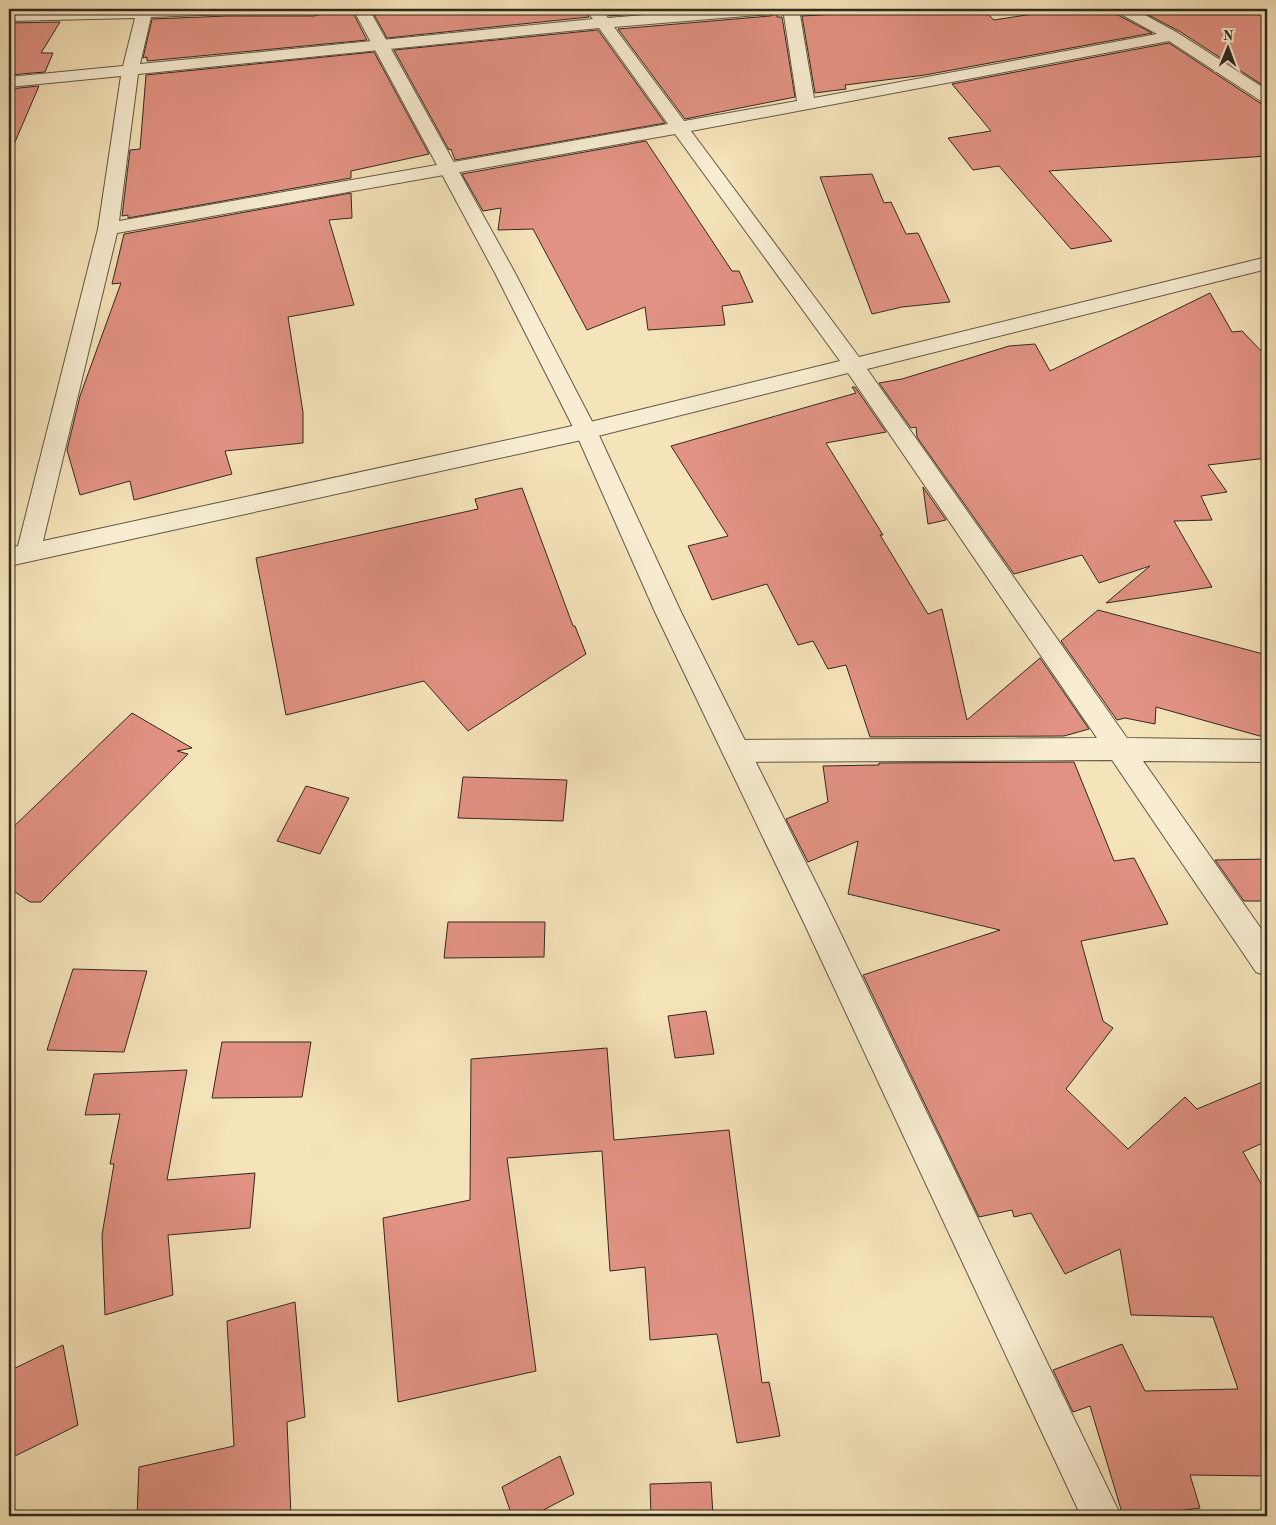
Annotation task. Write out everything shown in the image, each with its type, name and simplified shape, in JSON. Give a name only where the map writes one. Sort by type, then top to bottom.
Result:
[{"type":"street","points":[[9,16],[60,16],[145,10],[314,9]]},
{"type":"street","points":[[361,9],[505,273],[586,431],[668,612],[815,913],[1101,1516]]},
{"type":"street","points":[[9,82],[382,46],[599,16],[770,9]]},
{"type":"street","points":[[791,9],[806,106]]},
{"type":"street","points":[[1123,9],[1172,36],[1267,98]]},
{"type":"street","points":[[145,10],[130,70],[108,229],[18,555],[586,431],[1267,263]]},
{"type":"street","points":[[599,16],[853,364],[1267,962]]},
{"type":"street","points":[[108,229],[806,106],[1172,36]]},
{"type":"street","points":[[736,751],[1118,749],[1267,751]]},
{"type":"building","points":[[324,9],[351,9],[367,40],[147,61],[147,57],[143,58],[152,19],[227,16],[314,16],[321,14]]},
{"type":"building","points":[[371,9],[583,9],[589,17],[387,38]]},
{"type":"building","points":[[603,9],[697,9],[609,16]]},
{"type":"building","points":[[923,9],[982,9],[994,20],[1065,9],[1113,9],[1116,14],[1152,33],[925,75],[845,85],[846,89],[815,93],[802,16]]},
{"type":"building","points":[[1137,9],[1267,9],[1267,88],[1179,31]]},
{"type":"building","points":[[777,13],[777,17],[782,17],[795,97],[685,119],[618,29],[770,16]]},
{"type":"building","points":[[60,22],[41,53],[53,53],[45,72],[9,75],[9,23]]},
{"type":"building","points":[[598,30],[665,123],[455,160],[451,149],[449,150],[394,50]]},
{"type":"building","points":[[1169,43],[1260,103],[1267,104],[1267,156],[1049,171],[1112,241],[1071,249],[999,166],[973,170],[948,138],[991,131],[952,84]]},
{"type":"building","points":[[374,52],[429,154],[351,171],[351,178],[128,218],[128,215],[122,216],[130,150],[140,149],[146,75]]},
{"type":"building","points":[[39,86],[9,156],[9,89]]},
{"type":"building","points":[[646,141],[732,271],[739,271],[753,302],[722,306],[725,325],[648,330],[645,307],[587,330],[533,229],[498,230],[501,208],[483,211],[462,174]]},
{"type":"building","points":[[872,174],[884,203],[891,202],[906,234],[918,233],[950,302],[902,307],[872,314],[820,177]]},
{"type":"building","points":[[351,193],[352,218],[329,220],[354,305],[288,317],[303,412],[303,443],[225,451],[232,474],[134,500],[130,481],[80,495],[67,450],[80,396],[121,283],[112,284],[124,234]]},
{"type":"building","points":[[1210,293],[1232,332],[1242,331],[1267,357],[1267,458],[1208,465],[1227,492],[1201,496],[1212,520],[1174,521],[1212,587],[1106,603],[1150,566],[1099,583],[1082,555],[1014,574],[917,437],[916,427],[911,428],[879,383],[902,379],[1009,346],[1035,344],[1050,371]]},
{"type":"building","points":[[852,387],[855,387],[886,432],[826,443],[883,535],[880,535],[928,614],[942,609],[967,720],[1040,658],[1089,729],[1064,736],[870,737],[846,665],[828,669],[813,641],[798,645],[767,584],[712,600],[688,546],[728,536],[671,446],[856,393]]},
{"type":"building","points":[[923,487],[946,520],[928,524]]},
{"type":"building","points":[[522,488],[573,626],[575,626],[586,654],[468,731],[424,681],[286,715],[256,558],[478,509],[475,499]]},
{"type":"building","points":[[1098,610],[1267,655],[1267,738],[1156,707],[1155,724],[1125,718],[1117,720],[1061,641]]},
{"type":"building","points":[[132,713],[192,748],[177,751],[188,754],[41,902],[30,902],[9,888],[9,831]]},
{"type":"building","points":[[1074,762],[1114,861],[1134,858],[1168,924],[1081,941],[1103,1021],[1113,1028],[1066,1089],[1128,1149],[1185,1097],[1197,1109],[1267,1080],[1267,1141],[1243,1152],[1267,1194],[1267,1476],[1190,1475],[1200,1508],[1139,1516],[1123,1516],[1090,1406],[1073,1412],[1053,1370],[1122,1344],[1145,1391],[1238,1389],[1213,1317],[1131,1315],[1120,1249],[1065,1274],[1031,1213],[1014,1217],[1012,1210],[979,1217],[863,975],[1000,930],[848,894],[858,841],[808,862],[786,819],[828,802],[823,766],[879,765],[879,763]]},
{"type":"building","points":[[463,777],[567,780],[563,821],[458,818]]},
{"type":"building","points":[[306,786],[349,798],[320,854],[277,841]]},
{"type":"building","points":[[1267,859],[1267,901],[1244,901],[1215,860]]},
{"type":"building","points":[[448,922],[545,922],[544,957],[444,958]]},
{"type":"building","points":[[73,969],[147,971],[124,1052],[47,1050]]},
{"type":"building","points":[[706,1011],[714,1054],[675,1058],[668,1016]]},
{"type":"building","points":[[222,1042],[311,1042],[302,1097],[212,1098]]},
{"type":"building","points":[[607,1048],[614,1140],[729,1130],[762,1383],[769,1382],[780,1436],[737,1443],[717,1334],[650,1340],[645,1267],[610,1271],[602,1151],[507,1158],[536,1371],[398,1402],[383,1218],[470,1200],[471,1059]]},
{"type":"building","points":[[187,1070],[167,1180],[255,1173],[250,1228],[168,1235],[173,1295],[105,1315],[102,1235],[114,1164],[110,1164],[120,1114],[85,1115],[94,1074]]},
{"type":"building","points":[[295,1302],[305,1417],[287,1422],[291,1516],[137,1516],[139,1467],[234,1446],[227,1321]]},
{"type":"building","points":[[63,1345],[78,1425],[9,1459],[9,1371]]},
{"type":"building","points":[[560,1456],[574,1494],[532,1516],[512,1516],[502,1487]]},
{"type":"building","points":[[711,1482],[713,1516],[651,1516],[650,1484]]}]
